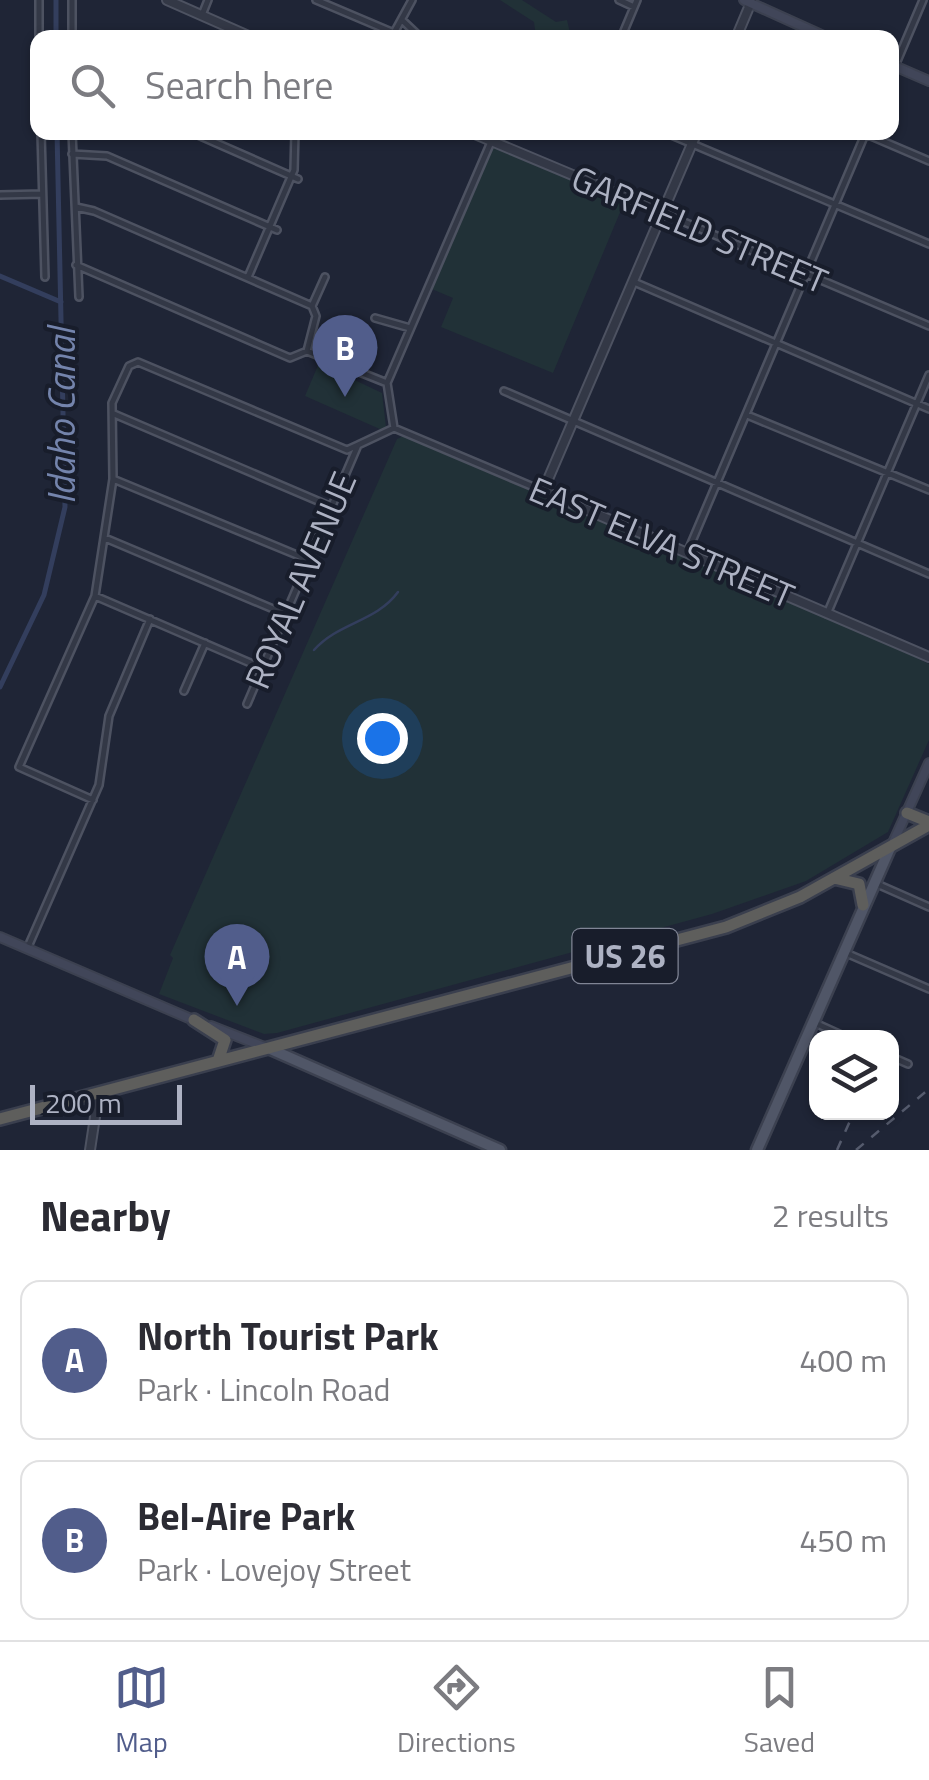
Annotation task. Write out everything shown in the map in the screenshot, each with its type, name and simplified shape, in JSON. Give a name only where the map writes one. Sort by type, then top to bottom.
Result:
[{"type":"highway","points":[[908,813],[929,824]]},
{"type":"highway","name":"US 26","points":[[0,1120],[686,940],[764,914],[929,824]]},
{"type":"highway","points":[[834,878],[859,884],[864,905]]},
{"type":"highway","points":[[194,1020],[225,1040],[218,1062]]},
{"type":"main road","points":[[749,1],[811,30]]},
{"type":"main road","points":[[899,70],[929,80]]},
{"type":"main road","points":[[757,1150],[929,763]]},
{"type":"main road","points":[[0,937],[293,1058],[500,1150]]},
{"type":"street","points":[[39,0],[39,30]]},
{"type":"street","points":[[72,0],[72,30]]},
{"type":"street","points":[[167,0],[235,30]]},
{"type":"street","points":[[202,15],[208,0]]},
{"type":"street","points":[[316,0],[389,30]]},
{"type":"street","points":[[343,12],[348,0]]},
{"type":"street","points":[[396,30],[412,0]]},
{"type":"street","points":[[618,0],[636,3],[624,30]]},
{"type":"street","points":[[899,53],[923,0]]},
{"type":"street","points":[[739,30],[749,1]]},
{"type":"street","points":[[403,21],[412,30]]},
{"type":"street","points":[[41,140],[45,277]]},
{"type":"street","points":[[72,140],[78,297]]},
{"type":"street","points":[[209,140],[294,178]]},
{"type":"street","points":[[248,277],[294,178],[295,140]]},
{"type":"street","name":"GARFIELD STREET","points":[[487,140],[929,326]]},
{"type":"street","points":[[683,140],[929,244]]},
{"type":"street","points":[[543,491],[694,140]]},
{"type":"street","points":[[686,553],[863,140]]},
{"type":"street","points":[[882,140],[929,161]]},
{"type":"street","points":[[394,428],[387,383],[491,142]]},
{"type":"street","points":[[72,154],[107,156],[274,228]]},
{"type":"street","points":[[0,195],[42,194]]},
{"type":"street","points":[[76,207],[312,306],[316,316],[306,351]]},
{"type":"street","points":[[76,265],[290,358],[306,351],[387,383]]},
{"type":"street","points":[[312,306],[325,277]]},
{"type":"street","points":[[634,282],[929,408]]},
{"type":"street","points":[[375,318],[410,328]]},
{"type":"street","points":[[93,800],[20,765],[95,596],[113,479],[112,403],[129,366],[138,362],[347,450],[358,445]]},
{"type":"street","points":[[827,614],[929,374]]},
{"type":"street","points":[[504,391],[929,574]]},
{"type":"street","points":[[114,414],[332,508]]},
{"type":"street","points":[[747,415],[929,490]]},
{"type":"street","name":"ROYAL AVENUE","points":[[247,704],[358,445],[394,428]]},
{"type":"street","name":"EAST ELVA STREET","points":[[394,428],[929,657]]},
{"type":"street","points":[[113,479],[309,560]]},
{"type":"street","points":[[105,538],[286,614]]},
{"type":"street","points":[[95,596],[262,668]]},
{"type":"street","points":[[27,949],[93,800],[102,773],[109,716],[150,619]]},
{"type":"street","points":[[184,691],[205,643]]},
{"type":"street","points":[[874,882],[929,907]]},
{"type":"street","points":[[843,952],[929,990]]},
{"type":"street","points":[[812,1022],[830,1030]]},
{"type":"street","points":[[899,1060],[908,1064]]},
{"type":"street","points":[[90,1150],[96,1117],[94,1095]]},
{"type":"shaded area","points":[[500,0],[522,0],[556,22],[567,20],[569,30],[535,30],[534,22]]},
{"type":"shaded area","points":[[491,142],[626,198],[553,373],[441,327],[453,298],[427,287]]},
{"type":"shaded area","points":[[319,363],[382,393],[386,427],[382,430],[305,396]]},
{"type":"shaded area","points":[[408,434],[827,614],[929,664],[929,740],[888,832],[806,881],[712,914],[277,1033],[264,1034],[159,994],[173,958],[170,955],[397,439]]},
{"type":"waterway","name":"Idaho Canal","points":[[56,0],[56,30]]},
{"type":"waterway","name":"Idaho Canal","points":[[0,687],[44,595],[65,507],[57,140]]},
{"type":"waterway","points":[[0,276],[61,302]]},
{"type":"waterway","points":[[314,650],[335,633],[379,610],[398,592]]},
{"type":"railway","points":[[856,1150],[929,1089]]},
{"type":"railway","points":[[837,1150],[850,1120]]},
{"type":"place","name":"Bel-Aire Park","points":[[345,397]]},
{"type":"place","name":"North Tourist Park","points":[[237,1006]]}]
